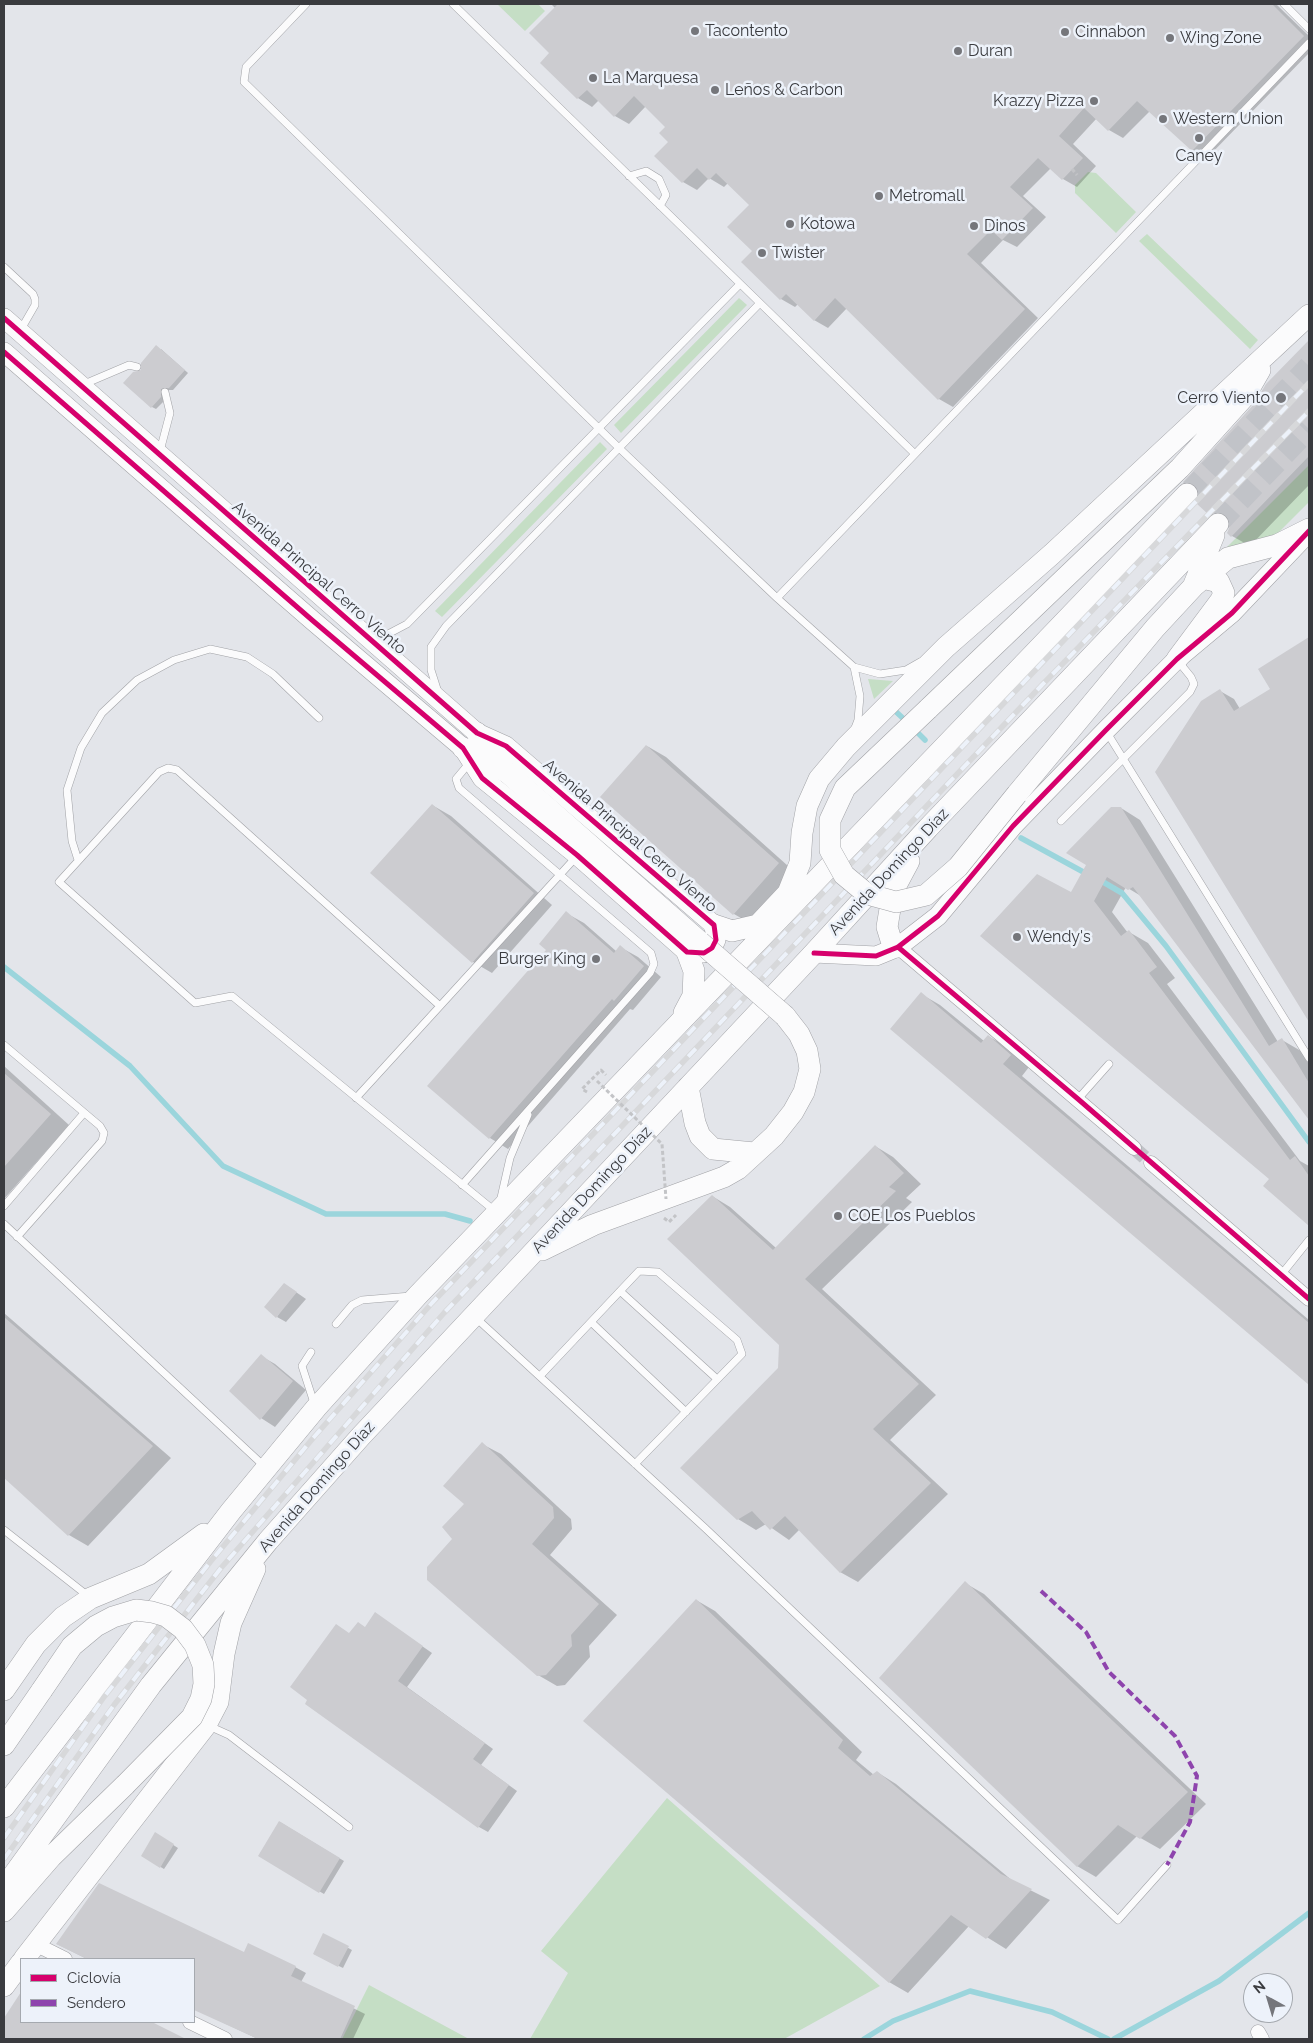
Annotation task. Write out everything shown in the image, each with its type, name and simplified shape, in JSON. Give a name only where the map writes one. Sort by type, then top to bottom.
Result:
[{"type":"main road","points":[[676,1028],[693,996],[788,893],[800,863],[802,833],[807,806],[819,778],[946,647],[1052,554],[1309,315]]},
{"type":"main road","points":[[1275,346],[1245,396],[1180,468],[845,788],[830,820],[830,850],[844,875],[866,894],[896,902],[926,895],[958,867],[1017,794],[1177,604],[1198,582],[1228,558],[1271,547],[1309,530]]},
{"type":"main road","points":[[4,1806],[230,1511],[316,1408],[418,1295],[498,1214],[1187,494]]},
{"type":"main road","name":"Avenida Domingo Díaz","points":[[4,1888],[151,1685],[268,1541],[361,1436],[814,953],[928,828],[1218,524],[1198,582]]},
{"type":"main road","points":[[1177,659],[1221,600],[1224,592],[1219,582],[1213,579],[1198,582]]},
{"type":"main road","points":[[1091,657],[1177,604]]},
{"type":"main road","points":[[471,747],[508,773],[694,947],[785,1016],[800,1034],[807,1051],[810,1069],[804,1092],[793,1112],[774,1136],[738,1169],[724,1177],[593,1225],[531,1255]]},
{"type":"main road","points":[[898,947],[891,940],[887,927],[894,891],[928,828]]},
{"type":"main road","points":[[714,925],[732,931],[758,925]]},
{"type":"main road","points":[[693,996],[694,947]]},
{"type":"main road","points":[[688,1087],[694,1123],[700,1136],[713,1149],[754,1153]]},
{"type":"main road","points":[[4,1690],[36,1644],[63,1617],[91,1598],[149,1574],[200,1537],[230,1511]]},
{"type":"main road","points":[[29,1952],[206,1724],[218,1702],[224,1654],[231,1622],[268,1541]]},
{"type":"main road","points":[[4,1745],[72,1646],[96,1626],[113,1616],[136,1610],[166,1616],[183,1629],[195,1644],[203,1665],[204,1684],[201,1698],[192,1717],[51,1857],[4,1911]]},
{"type":"main road","points":[[4,1986],[20,1964]]},
{"type":"street","name":"Avenida Principal Cerro Viento","points":[[4,318],[441,700],[471,747],[482,778],[694,947],[704,953],[712,948],[716,940],[714,925],[506,746],[471,747],[312,620],[4,352]]},
{"type":"street","points":[[814,953],[876,956],[898,947],[938,916],[1013,826],[1177,659],[1232,613],[1309,530]]},
{"type":"street","points":[[898,947],[1134,1148]]},
{"type":"street","points":[[1151,1163],[1309,1299]]},
{"type":"street","points":[[29,1952],[60,1958]]},
{"type":"street","points":[[192,2023],[225,2039]]},
{"type":"lane","points":[[306,4],[246,67],[244,82],[618,447],[777,598],[854,667],[880,674],[906,670],[946,647]]},
{"type":"lane","points":[[453,4],[915,454]]},
{"type":"lane","points":[[1284,4],[1309,29]]},
{"type":"lane","points":[[777,598],[1309,42]]},
{"type":"lane","points":[[629,176],[646,171],[659,180],[666,194],[660,206]]},
{"type":"lane","points":[[4,267],[33,294],[35,299],[35,305],[20,332]]},
{"type":"lane","points":[[366,636],[388,634],[406,624],[740,284]]},
{"type":"lane","points":[[441,700],[431,670],[432,647],[441,633],[618,447],[760,303]]},
{"type":"lane","points":[[82,385],[129,364],[137,367]]},
{"type":"lane","points":[[159,454],[170,413],[166,392]]},
{"type":"lane","points":[[78,860],[72,841],[67,790],[80,748],[98,720],[137,680],[174,660],[210,649],[246,657],[273,674],[319,718]]},
{"type":"lane","points":[[1061,821],[1190,692],[1194,684],[1177,659]]},
{"type":"lane","points":[[846,748],[858,720],[860,696],[854,667]]},
{"type":"lane","points":[[1106,730],[1309,1058]]},
{"type":"lane","points":[[462,1185],[650,973],[654,964],[651,953],[456,784],[456,779],[471,747]]},
{"type":"lane","points":[[440,1006],[177,770],[168,768],[159,772],[58,882],[195,1003],[232,996],[498,1214],[510,1158],[533,1106]]},
{"type":"lane","points":[[356,1098],[577,855]]},
{"type":"lane","points":[[4,1045],[100,1126],[104,1133],[102,1141],[17,1237]]},
{"type":"lane","points":[[1078,1099],[1109,1064]]},
{"type":"lane","points":[[4,1206],[84,1114]]},
{"type":"lane","points":[[4,1224],[266,1468]]},
{"type":"lane","points":[[1281,1275],[1309,1240]]},
{"type":"lane","points":[[540,1376],[639,1272],[658,1272],[737,1340],[742,1354],[635,1464]]},
{"type":"lane","points":[[620,1291],[717,1379]]},
{"type":"lane","points":[[336,1324],[352,1305],[362,1300],[418,1295]]},
{"type":"lane","points":[[473,1316],[635,1464],[1118,1920],[1167,1866]]},
{"type":"lane","points":[[591,1322],[686,1412]]},
{"type":"lane","points":[[311,1352],[302,1366],[316,1408]]},
{"type":"lane","points":[[4,1530],[91,1598]]},
{"type":"lane","points":[[206,1724],[228,1735],[349,1827]]},
{"type":"path","points":[[1072,169],[1077,175]]},
{"type":"path","points":[[596,1075],[582,1089],[586,1092],[597,1081],[662,1144],[666,1199]]},
{"type":"green space","points":[[497,4],[538,4],[545,11],[525,31]]},
{"type":"green space","points":[[1088,172],[1096,173],[1136,212],[1116,233],[1075,193],[1075,185]]},
{"type":"green space","points":[[1147,234],[1258,340],[1250,349],[1139,241]]},
{"type":"green space","points":[[739,298],[747,305],[621,433],[614,425]]},
{"type":"green space","points":[[600,442],[607,449],[442,617],[435,611]]},
{"type":"green space","points":[[1309,465],[1309,502],[1271,540],[1223,551]]},
{"type":"green space","points":[[868,679],[893,681],[874,699]]},
{"type":"green space","points":[[667,1798],[880,1986],[784,2039],[530,2039],[568,1973],[541,1951]]},
{"type":"green space","points":[[369,1985],[469,2039],[342,2039]]},
{"type":"building","name":"Metromall","points":[[558,4],[1272,4],[1304,36],[1192,151],[1137,101],[1108,131],[1084,108],[1059,136],[1083,158],[1062,180],[1038,158],[1010,187],[1033,208],[1002,240],[991,230],[967,254],[1025,309],[938,400],[835,298],[814,321],[786,294],[780,300],[741,262],[752,251],[727,227],[749,205],[716,173],[709,180],[697,168],[682,183],[654,156],[668,142],[659,133],[665,127],[634,96],[614,117],[587,90],[577,99],[540,63],[549,53],[529,33]]},
{"type":"building","name":"Cerro Viento","points":[[1309,340],[1309,456],[1231,537],[1227,533],[1230,526],[1227,515],[1220,512],[1209,515],[1196,503],[1199,496],[1196,485],[1190,482],[1183,482],[1254,404],[1266,384]]},
{"type":"building","points":[[156,345],[185,370],[169,388],[161,389],[161,397],[151,408],[123,383],[133,372],[141,370],[141,363]]},
{"type":"building","points":[[1309,637],[1309,1022],[1155,772],[1201,701],[1220,689],[1234,711],[1270,689],[1258,669]]},
{"type":"building","points":[[646,745],[779,863],[733,915],[600,797]]},
{"type":"building","points":[[432,804],[534,893],[472,963],[370,873]]},
{"type":"building","points":[[1111,807],[1121,807],[1269,1046],[1282,1038],[1309,1083],[1309,1120],[1133,887],[1128,890],[1107,877],[1094,901],[1121,936],[1129,930],[1157,967],[1149,973],[1290,1160],[1295,1156],[1309,1176],[1309,1226],[1263,1186],[1269,1179],[980,936],[1037,874],[1071,892],[1086,865],[1066,853]]},
{"type":"building","points":[[566,911],[614,953],[620,945],[644,966],[614,1001],[612,999],[489,1139],[427,1086],[546,950],[539,944]]},
{"type":"building","points":[[921,992],[981,1043],[988,1035],[1011,1055],[1003,1064],[1309,1323],[1309,1385],[890,1029]]},
{"type":"building","points":[[4,1073],[51,1114],[4,1167]]},
{"type":"building","points":[[875,1145],[904,1173],[889,1187],[896,1191],[805,1279],[919,1384],[873,1429],[931,1483],[840,1573],[785,1516],[770,1530],[752,1511],[737,1520],[680,1468],[778,1368],[779,1345],[667,1239],[712,1195],[773,1250]]},
{"type":"building","points":[[284,1283],[297,1292],[276,1318],[264,1307]]},
{"type":"building","points":[[4,1317],[153,1446],[68,1536],[4,1478]]},
{"type":"building","points":[[261,1354],[293,1381],[260,1420],[229,1391]]},
{"type":"building","points":[[482,1442],[553,1507],[554,1518],[532,1544],[599,1604],[571,1635],[572,1646],[546,1675],[537,1676],[427,1580],[427,1567],[452,1539],[442,1527],[464,1504],[443,1486]]},
{"type":"building","points":[[965,1581],[1188,1792],[1140,1839],[1118,1825],[1077,1867],[879,1678]]},
{"type":"building","points":[[696,1599],[843,1740],[838,1748],[870,1776],[877,1771],[1001,1874],[1032,1889],[986,1939],[951,1915],[889,1983],[583,1721]]},
{"type":"building","points":[[375,1612],[423,1646],[398,1681],[485,1743],[473,1759],[509,1785],[478,1828],[305,1704],[307,1700],[290,1687],[336,1624],[349,1633],[358,1622],[365,1627]]},
{"type":"building","points":[[279,1821],[340,1858],[319,1893],[258,1856]]},
{"type":"building","points":[[155,1832],[174,1844],[160,1868],[141,1856]]},
{"type":"building","points":[[99,1883],[244,1952],[248,1943],[296,1966],[291,1976],[355,2006],[340,2039],[258,2039],[195,2010],[195,1958],[85,1958],[56,1944]]},
{"type":"building","points":[[323,1933],[349,1946],[338,1967],[313,1954]]},
{"type":"building","points":[[20,1994],[20,2023],[154,2023],[186,2039],[4,2039],[4,2018]]},
{"type":"waterway","points":[[892,708],[907,722]]},
{"type":"waterway","points":[[914,729],[925,740]]},
{"type":"waterway","points":[[1021,838],[1087,874]]},
{"type":"waterway","points":[[1098,879],[1122,893],[1166,946],[1309,1142]]},
{"type":"waterway","points":[[4,967],[130,1066],[223,1166],[326,1214],[445,1214],[470,1221]]},
{"type":"waterway","points":[[1114,2039],[1219,1981],[1309,1913]]},
{"type":"waterway","points":[[864,2039],[893,2021],[970,1991],[1052,2012],[1108,2039]]},
{"type":"tunnel","points":[[1187,494],[1309,366]]},
{"type":"tunnel","points":[[1218,524],[1309,429]]},
{"type":"tunnel","points":[[1134,1148],[1151,1163]]},
{"type":"railway","points":[[4,1838],[104,1697],[211,1561],[314,1437],[432,1303],[1309,383]]},
{"type":"railway","points":[[4,1859],[114,1705],[221,1568],[444,1313],[1041,686],[1309,411]]},
{"type":"marked path","points":[[1041,1591],[1086,1632],[1109,1672],[1175,1736],[1197,1776],[1190,1822],[1167,1865]]},
{"type":"cycle path","points":[[4,318],[477,733],[506,746],[714,925],[716,940],[712,948],[704,953],[687,952],[577,855],[482,778],[463,748],[312,620],[4,352]]},
{"type":"cycle path","points":[[814,953],[876,956],[898,947],[938,916],[1013,826],[1177,659],[1232,613],[1309,531]]},
{"type":"cycle path","points":[[898,947],[1078,1099],[1309,1299]]},
{"type":"place","name":"Tacontento","points":[[695,31]]},
{"type":"place","name":"Cinnabon","points":[[1065,32]]},
{"type":"place","name":"Wing Zone","points":[[1170,38]]},
{"type":"place","name":"Duran","points":[[958,51]]},
{"type":"place","name":"La Marquesa","points":[[593,78]]},
{"type":"place","name":"Leños & Carbon","points":[[715,90]]},
{"type":"place","name":"Krazzy Pizza","points":[[1094,101]]},
{"type":"place","name":"Western Union","points":[[1163,119]]},
{"type":"place","name":"Caney","points":[[1199,138]]},
{"type":"place","name":"Metromall","points":[[879,196]]},
{"type":"place","name":"Kotowa","points":[[790,224]]},
{"type":"place","name":"Dinos","points":[[974,226]]},
{"type":"place","name":"Twister","points":[[762,253]]},
{"type":"place","name":"Cerro Viento","points":[[1281,398]]},
{"type":"place","name":"Wendy's","points":[[1017,937]]},
{"type":"place","name":"Burger King","points":[[596,959]]},
{"type":"place","name":"COE Los Pueblos","points":[[838,1216]]}]
